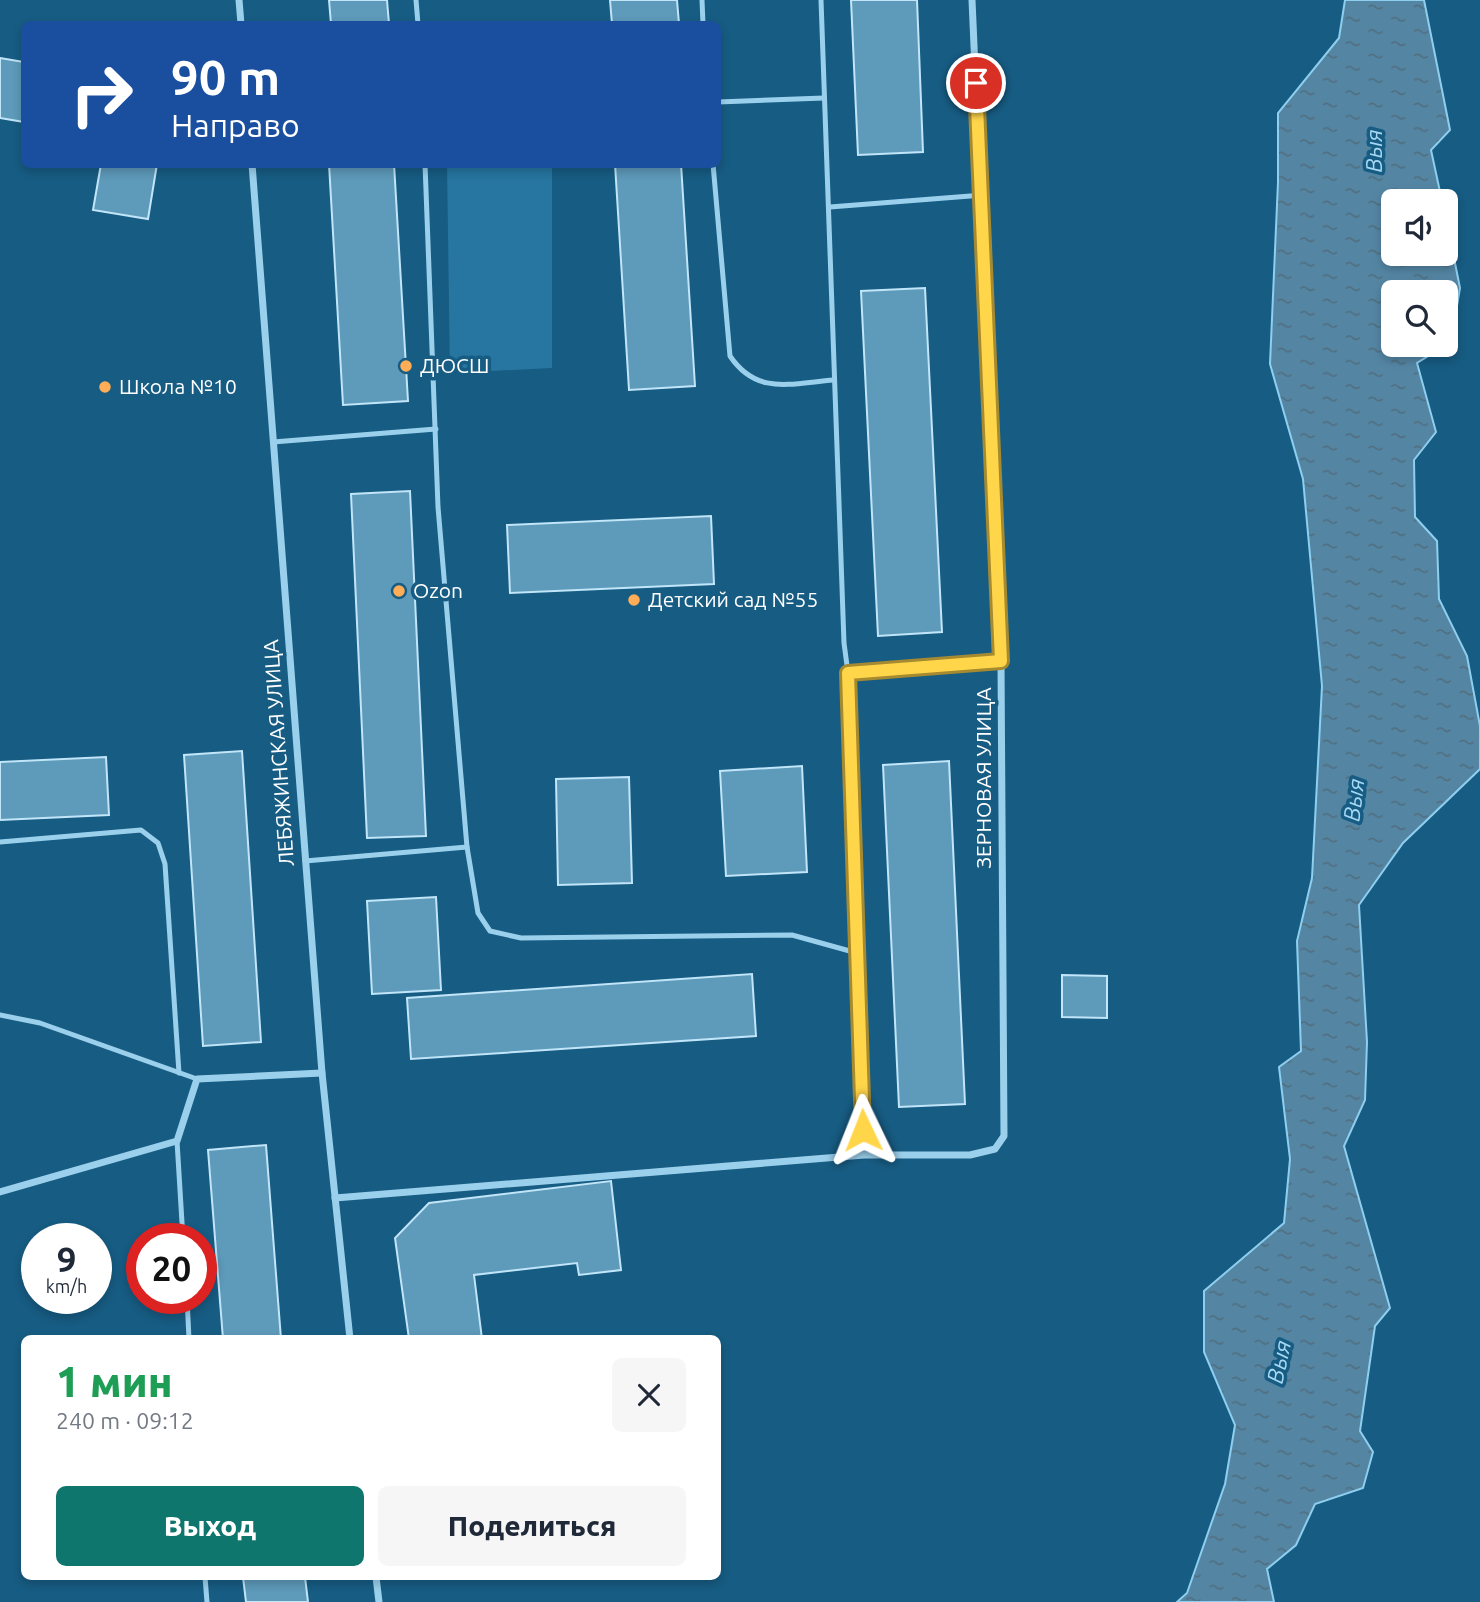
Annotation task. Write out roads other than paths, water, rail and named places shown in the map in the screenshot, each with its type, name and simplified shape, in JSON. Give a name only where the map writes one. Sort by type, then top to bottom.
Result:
[{"type":"street","points":[[239,0],[241,21]]},
{"type":"street","name":"ЗЕРНОВАЯ УЛИЦА","points":[[864,1155],[970,1155],[995,1149],[1004,1136],[1001,661],[983,195],[972,0]]},
{"type":"street","name":"ЛЕБЯЖИНСКАЯ УЛИЦА","points":[[252,168],[321,1073],[350,1335]]},
{"type":"street","points":[[0,1192],[177,1140],[197,1080],[321,1073]]},
{"type":"street","points":[[335,1198],[864,1155]]},
{"type":"street","points":[[376,1580],[379,1602]]},
{"type":"lane","points":[[416,0],[418,21]]},
{"type":"lane","points":[[702,0],[703,21]]},
{"type":"lane","points":[[821,0],[864,1155]]},
{"type":"lane","points":[[721,102],[824,97]]},
{"type":"lane","points":[[425,168],[439,507],[467,847],[478,913],[490,931],[521,938],[792,935],[858,953]]},
{"type":"lane","points":[[713,168],[730,356],[742,373],[765,384],[834,380]]},
{"type":"lane","points":[[830,207],[983,195]]},
{"type":"lane","points":[[273,442],[436,429]]},
{"type":"lane","points":[[848,673],[1001,661]]},
{"type":"lane","points":[[0,842],[141,830],[158,844],[165,864],[179,1073]]},
{"type":"lane","points":[[305,861],[467,847]]},
{"type":"lane","points":[[0,1015],[40,1023],[197,1080]]},
{"type":"lane","points":[[177,1140],[182,1223]]},
{"type":"lane","points":[[188,1314],[189,1335]]},
{"type":"lane","points":[[205,1580],[206,1602]]},
{"type":"water","name":"Выя","points":[[1345,0],[1424,0],[1450,130],[1431,150],[1439,189],[1381,189],[1381,266],[1456,266],[1460,288],[1458,300],[1458,280],[1381,280],[1381,357],[1427,357],[1417,363],[1436,432],[1414,460],[1415,517],[1437,541],[1439,599],[1467,656],[1480,726],[1480,769],[1403,843],[1359,905],[1367,1042],[1365,1100],[1344,1146],[1390,1308],[1375,1326],[1360,1431],[1373,1452],[1363,1488],[1315,1504],[1296,1545],[1267,1569],[1274,1602],[1177,1602],[1187,1593],[1225,1484],[1235,1425],[1204,1352],[1204,1291],[1284,1223],[1290,1159],[1279,1067],[1301,1051],[1297,941],[1312,878],[1322,686],[1303,479],[1270,364],[1278,182],[1278,113],[1339,38]]},
{"type":"place","name":"ДЮСШ","points":[[406,366]]},
{"type":"place","name":"Школа №10","points":[[105,387]]},
{"type":"place","name":"Ozon","points":[[399,591]]},
{"type":"place","name":"Детский сад №55","points":[[634,600]]}]
